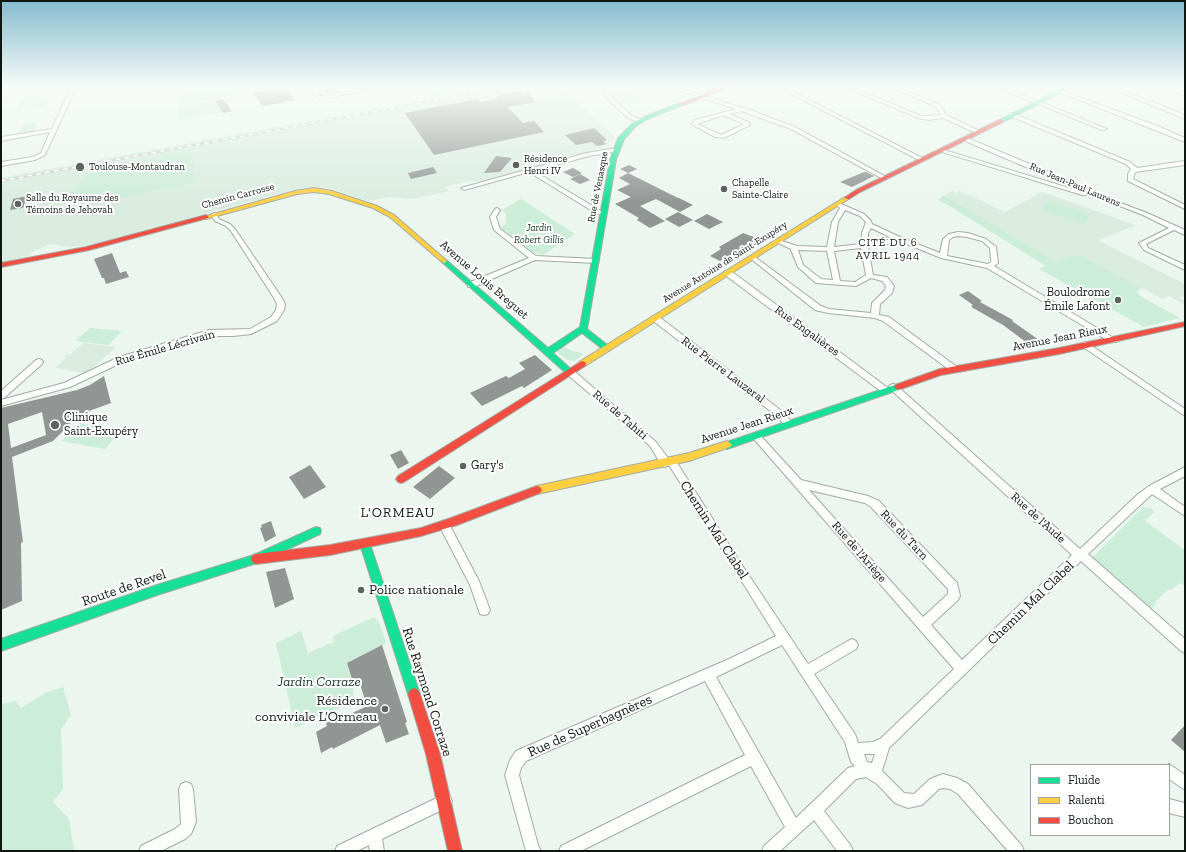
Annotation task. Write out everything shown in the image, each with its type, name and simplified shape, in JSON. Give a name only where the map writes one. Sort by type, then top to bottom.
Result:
[{"type":"main road","name":"Rue de Venasque","points":[[583,330],[615,153],[624,135],[636,125]]},
{"type":"main road","name":"Avenue Antoine de Saint-Exupéry","points":[[401,479],[655,318],[841,206],[858,191],[942,151],[992,125]]},
{"type":"main road","name":"Chemin Carrosse","points":[[1,265],[46,254],[102,245],[291,193],[314,190],[335,193],[380,209]]},
{"type":"main road","name":"Avenue Louis Breguet","points":[[380,209],[392,216],[570,372]]},
{"type":"main road","name":"Avenue Jean Rieux","points":[[256,560],[365,544],[421,532],[540,490],[668,462],[756,436],[889,388],[940,372],[1113,340],[1185,324]]},
{"type":"main road","points":[[548,352],[583,330],[607,348]]},
{"type":"main road","points":[[256,560],[316,531]]},
{"type":"main road","points":[[302,539],[311,548],[318,551]]},
{"type":"main road","name":"Rue Raymond Corraze","points":[[365,544],[433,754],[445,801],[455,851]]},
{"type":"main road","name":"Route de Revel","points":[[1,645],[157,590],[256,560]]},
{"type":"street","points":[[1,164],[35,158],[43,154],[56,125]]},
{"type":"street","points":[[695,125],[722,137],[746,125]]},
{"type":"street","points":[[784,125],[798,130],[885,178]]},
{"type":"street","points":[[854,125],[923,160]]},
{"type":"street","points":[[963,125],[978,132]]},
{"type":"street","points":[[1036,125],[1128,163],[1136,170]]},
{"type":"street","points":[[1093,125],[1104,129]]},
{"type":"street","points":[[1151,125],[1185,140]]},
{"type":"street","points":[[1,139],[54,130]]},
{"type":"street","name":"Rue Jean-Paul Laurens","points":[[965,139],[1073,184],[1100,197],[1145,214],[1185,233]]},
{"type":"street","points":[[942,151],[1068,190],[1100,197]]},
{"type":"street","points":[[464,188],[579,157],[615,153]]},
{"type":"street","points":[[1185,163],[1131,172],[1131,181],[1185,207]]},
{"type":"street","points":[[529,170],[598,213],[604,214]]},
{"type":"street","points":[[837,283],[830,249],[835,222],[841,206],[862,215],[869,222],[869,225],[900,240],[911,243],[943,257],[989,266],[1113,340]]},
{"type":"street","points":[[497,210],[494,217],[494,224],[497,230],[534,258]]},
{"type":"street","name":"Rue Émile Lécrivain","points":[[1,403],[67,385],[122,359],[209,333],[251,331],[274,319],[280,310],[281,304],[278,298],[233,230],[228,225],[217,220],[214,215]]},
{"type":"street","points":[[869,225],[865,233],[864,246],[870,276]]},
{"type":"street","points":[[1174,228],[1142,243],[1146,249],[1185,268]]},
{"type":"street","points":[[943,257],[945,242],[949,236],[968,234],[984,240],[993,248],[994,263],[989,266]]},
{"type":"street","points":[[779,242],[796,248],[830,249],[864,246],[900,240]]},
{"type":"street","points":[[796,248],[794,250],[798,263],[819,281],[856,284],[870,276],[884,279],[890,286],[889,291],[876,303],[875,316]]},
{"type":"street","points":[[471,285],[534,258],[596,261]]},
{"type":"street","points":[[753,258],[818,308],[828,311],[875,316],[891,322],[954,369]]},
{"type":"street","name":"Rue Engalières","points":[[728,273],[889,388]]},
{"type":"street","name":"Rue Pierre Lauzeral","points":[[655,318],[776,411],[789,424]]},
{"type":"street","points":[[1086,345],[1185,413]]},
{"type":"street","points":[[1,396],[39,362]]},
{"type":"street","name":"Rue de Tahiti","points":[[570,372],[653,444],[668,462]]},
{"type":"street","name":"Rue de l'Aude","points":[[889,388],[1185,647]]},
{"type":"street","name":"Rue de l'Ariège","points":[[756,436],[962,669]]},
{"type":"street","name":"Chemin Mal Clabel","points":[[668,462],[673,467],[724,544],[736,565],[850,740],[861,752]]},
{"type":"street","name":"Chemin Mal Clabel","points":[[873,766],[884,744],[1140,498],[1152,489],[1183,474]]},
{"type":"street","name":"Rue du Tarn","points":[[798,483],[868,500],[875,504],[953,587],[954,596],[923,625]]},
{"type":"street","points":[[1152,489],[1185,512]]},
{"type":"street","points":[[444,525],[475,584],[484,610]]},
{"type":"street","name":"Rue de Superbagnères","points":[[534,851],[532,849],[512,775],[515,765],[521,756],[708,675],[784,638]]},
{"type":"street","points":[[806,672],[852,645]]},
{"type":"street","points":[[708,675],[794,828]]},
{"type":"street","points":[[861,752],[884,744]]},
{"type":"street","points":[[861,752],[872,750],[873,766],[882,779],[900,798],[908,801],[917,800],[935,784],[943,781],[952,783],[963,789],[1017,851]]},
{"type":"street","points":[[861,752],[862,767],[873,766]]},
{"type":"street","points":[[769,851],[815,810],[853,773],[861,752]]},
{"type":"street","points":[[566,851],[754,758]]},
{"type":"street","points":[[853,773],[873,766]]},
{"type":"street","points":[[1170,772],[1185,783]]},
{"type":"street","points":[[146,851],[180,834],[186,829],[189,822],[186,790]]},
{"type":"street","points":[[342,851],[445,801]]},
{"type":"street","points":[[1170,806],[1185,810]]},
{"type":"street","points":[[815,810],[846,851]]},
{"type":"street","points":[[375,835],[377,851]]},
{"type":"shaded area","points":[[289,125],[602,125],[615,137],[606,145],[594,151],[480,182],[469,181],[444,187],[449,191],[412,199],[389,197],[368,201],[333,189],[317,187],[296,189],[93,244],[70,247],[50,244],[28,256],[1,262],[1,178],[75,164],[82,163],[82,165],[91,163],[91,161]]},
{"type":"shaded area","points":[[952,191],[956,193],[960,191],[1005,212],[1042,192],[1133,224],[1135,226],[1098,240],[1185,284],[1185,295],[1180,298],[1185,301],[1185,305],[1169,296],[1163,299],[1078,255],[1056,262],[944,195]]},
{"type":"shaded area","points":[[83,343],[116,347],[86,373],[55,368],[67,357],[64,357],[66,354],[70,355]]},
{"type":"green space","points":[[22,125],[36,125],[33,132],[19,134]]},
{"type":"green space","points":[[191,150],[196,182],[113,199],[64,201],[94,168]]},
{"type":"green space","points":[[944,195],[1056,262],[1078,255],[1142,288],[1137,291],[1140,296],[1180,318],[1144,327],[1039,269],[1046,266],[938,200]]},
{"type":"green space","name":"Jardin Robert Gillis","points":[[521,199],[575,234],[543,255],[532,252],[501,228],[506,223],[506,214],[502,210]]},
{"type":"green space","points":[[1047,201],[1090,214],[1084,224],[1041,210]]},
{"type":"green space","points":[[90,328],[122,331],[108,345],[75,341]]},
{"type":"green space","points":[[562,346],[572,351],[582,353],[583,355],[574,361],[568,360],[554,350]]},
{"type":"green space","points":[[80,423],[121,431],[105,449],[62,441]]},
{"type":"green space","points":[[1143,507],[1151,508],[1154,512],[1145,521],[1185,550],[1185,586],[1181,583],[1170,590],[1168,589],[1155,602],[1156,604],[1150,610],[1093,559],[1093,557]]},
{"type":"green space","name":"Jardin Corraze","points":[[374,617],[379,622],[386,643],[347,663],[354,692],[351,701],[295,728],[276,643],[301,631],[308,653],[334,642],[333,636]]},
{"type":"green space","points":[[63,687],[71,715],[61,729],[63,789],[53,802],[69,819],[74,851],[1,851],[1,700],[3,704],[15,701],[21,708],[47,692]]},
{"type":"building","points":[[413,125],[537,125],[544,132],[434,155]]},
{"type":"building","points":[[594,128],[607,140],[603,141],[606,144],[597,146],[592,142],[576,145],[565,135]]},
{"type":"building","name":"Résidence Henri IV","points":[[496,156],[512,158],[500,172],[484,173]]},
{"type":"building","points":[[629,165],[637,169],[628,173],[620,169]]},
{"type":"building","points":[[433,167],[437,173],[411,179],[408,173]]},
{"type":"building","points":[[573,168],[582,173],[573,177],[563,172]]},
{"type":"building","points":[[864,172],[874,176],[852,187],[840,182]]},
{"type":"building","points":[[628,173],[693,205],[680,212],[656,199],[640,206],[665,221],[650,228],[637,220],[639,218],[615,204],[631,197],[617,190],[630,184],[619,178]]},
{"type":"building","points":[[580,174],[590,180],[580,184],[570,179]]},
{"type":"building","name":"Salle du Royaume des Témoins de Jehovah","points":[[27,196],[23,208],[10,210],[13,199]]},
{"type":"building","points":[[678,212],[693,220],[679,227],[665,219]]},
{"type":"building","points":[[707,214],[723,222],[709,229],[694,221]]},
{"type":"building","points":[[743,233],[759,239],[720,261],[710,256],[721,249],[719,247]]},
{"type":"building","points":[[112,253],[120,273],[126,271],[129,277],[106,284],[94,259]]},
{"type":"building","points":[[968,291],[982,301],[980,302],[1013,320],[1012,321],[1042,342],[1034,347],[1003,325],[973,308],[971,306],[973,305],[959,295]]},
{"type":"building","points":[[535,355],[552,370],[524,388],[522,386],[482,406],[470,393],[506,376],[509,378],[525,369],[519,363]]},
{"type":"building","points":[[104,376],[111,403],[70,418],[71,423],[64,426],[64,430],[53,441],[12,457],[23,542],[21,543],[22,601],[1,610],[1,408],[77,390],[90,385]],"holes":[[[42,412],[46,435],[11,448],[8,424]]]},
{"type":"building","points":[[401,450],[409,463],[398,469],[390,455]]},
{"type":"building","points":[[310,465],[326,487],[304,499],[289,477]]},
{"type":"building","points":[[439,466],[455,478],[430,499],[413,487]]},
{"type":"building","points":[[271,521],[276,536],[265,542],[260,528],[262,527],[261,525]]},
{"type":"building","points":[[285,568],[294,599],[275,608],[266,572]]},
{"type":"building","name":"Résidence conviviale L’Ormeau","points":[[382,645],[407,722],[405,723],[409,734],[386,743],[380,725],[333,749],[332,747],[321,753],[316,732],[327,726],[326,723],[335,719],[334,717],[342,713],[344,717],[367,706],[360,684],[354,686],[347,663]]},
{"type":"building","points":[[1185,725],[1185,752],[1171,740]]},
{"type":"railway","points":[[1,181],[304,125]]},
{"type":"traffic: fast","points":[[548,352],[584,328],[613,160],[621,138],[634,125]]},
{"type":"traffic: fast","points":[[444,261],[570,372]]},
{"type":"traffic: fast","points":[[583,330],[607,348]]},
{"type":"traffic: fast","points":[[727,445],[898,387]]},
{"type":"traffic: fast","points":[[1,645],[157,590],[256,559],[316,531]]},
{"type":"traffic: fast","points":[[365,544],[414,694]]},
{"type":"traffic: slow","points":[[206,217],[297,192],[314,190],[330,192],[375,207],[392,216],[444,261]]},
{"type":"traffic: slow","points":[[582,364],[847,198]]},
{"type":"traffic: slow","points":[[537,490],[689,457],[727,445]]},
{"type":"traffic: jam","points":[[847,198],[858,191],[993,125]]},
{"type":"traffic: jam","points":[[1,265],[87,249],[206,217]]},
{"type":"traffic: jam","points":[[898,387],[940,372],[1059,351],[1185,324]]},
{"type":"traffic: jam","points":[[401,479],[582,364]]},
{"type":"traffic: jam","points":[[256,559],[330,550],[421,532],[453,522],[537,490]]},
{"type":"traffic: jam","points":[[414,694],[433,754],[455,851]]},
{"type":"place","name":"Résidence Henri IV","points":[[516,165]]},
{"type":"place","name":"Toulouse-Montaudran","points":[[80,167]]},
{"type":"place","name":"Chapelle Sainte-Claire","points":[[724,189]]},
{"type":"place","name":"Salle du Royaume des Témoins de Jehovah","points":[[18,204]]},
{"type":"place","name":"Boulodrome Émile Lafont","points":[[1118,300]]},
{"type":"place","name":"Clinique Saint-Exupéry","points":[[55,425]]},
{"type":"place","name":"Gary's","points":[[463,466]]},
{"type":"place","name":"Police nationale","points":[[361,590]]},
{"type":"place","name":"Résidence conviviale L’Ormeau","points":[[385,709]]},
{"type":"district","name":"CITÉ DU 6 AVRIL 1944","points":[[888,249]]},
{"type":"district","name":"L'ORMEAU","points":[[398,513]]}]
